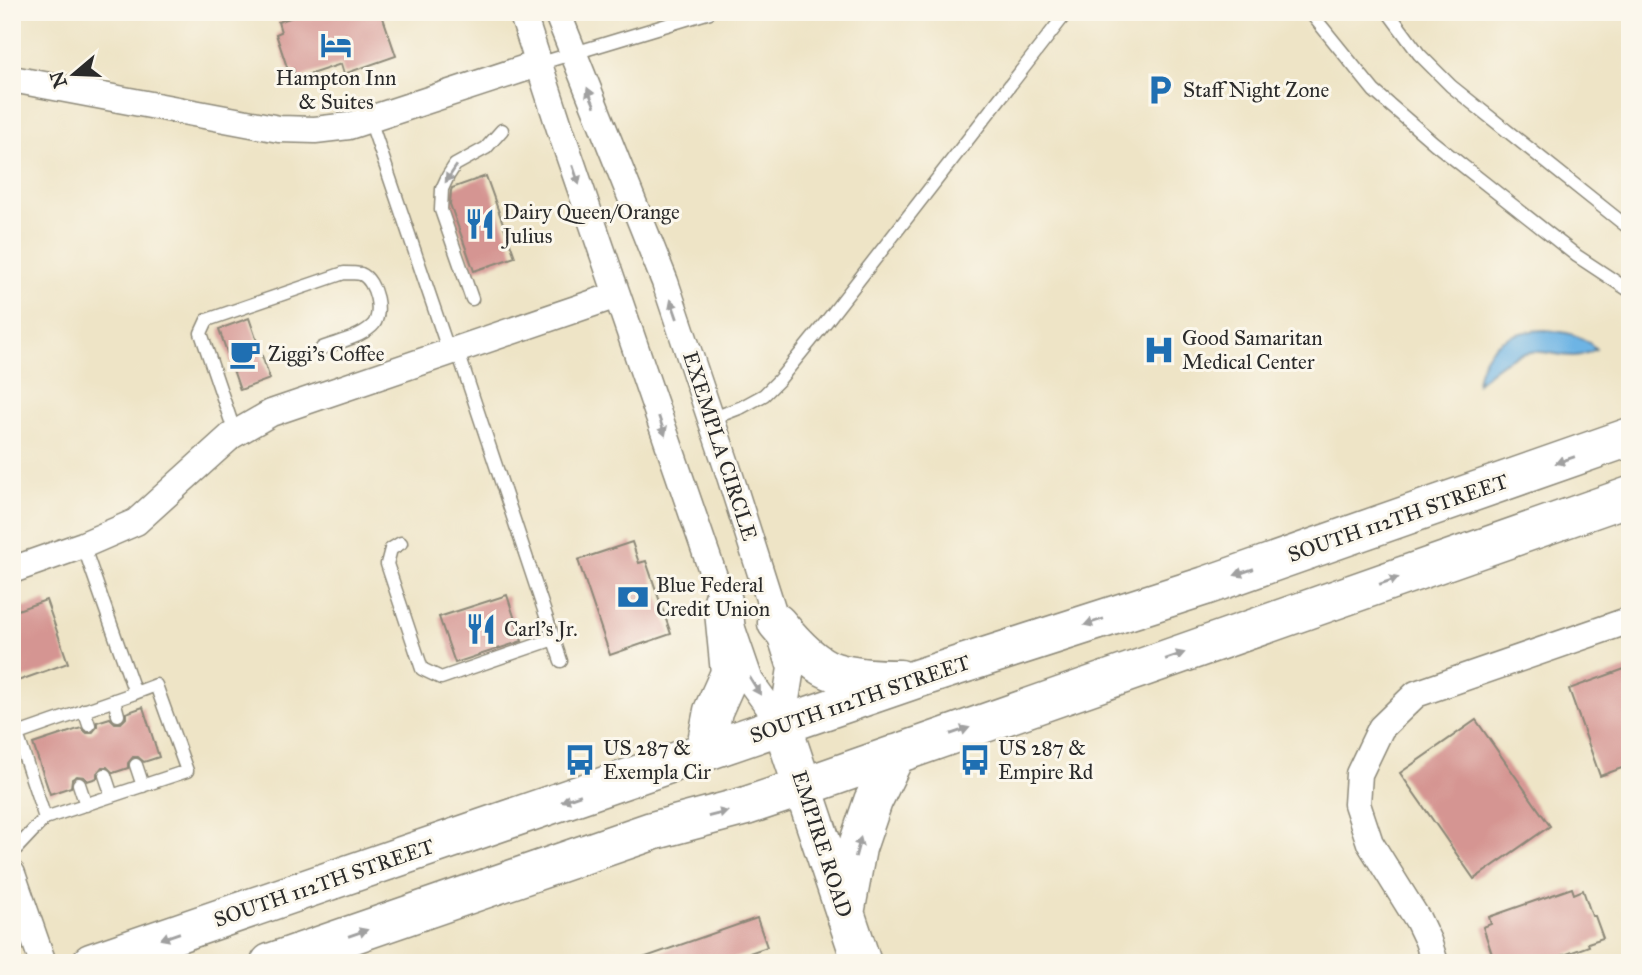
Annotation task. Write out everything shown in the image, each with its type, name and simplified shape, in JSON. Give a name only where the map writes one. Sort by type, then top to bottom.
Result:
[{"type":"main road","name":"SOUTH 112TH STREET","points":[[91,963],[916,679],[1205,586],[1630,437]]},
{"type":"main road","points":[[270,963],[652,831],[746,806],[803,787],[1630,496]]},
{"type":"main road","points":[[705,752],[713,711],[730,673],[723,601]]},
{"type":"main road","points":[[777,623],[806,654],[833,671],[879,679],[916,679]]},
{"type":"main road","name":"EMPIRE ROAD","points":[[782,725],[862,963]]},
{"type":"main road","points":[[845,914],[857,848],[873,801],[896,754]]},
{"type":"street","points":[[523,12],[538,64],[750,681],[782,725]]},
{"type":"street","name":"EXEMPLA CIRCLE","points":[[558,12],[665,282],[777,623],[791,668],[782,725]]},
{"type":"street","points":[[12,79],[296,131],[349,126],[538,64]]},
{"type":"street","points":[[12,570],[83,545],[136,522],[235,433],[271,413],[617,295]]},
{"type":"street","points":[[1435,963],[1418,920],[1370,843],[1357,804],[1359,774],[1381,728],[1416,694],[1630,620]]},
{"type":"street","points":[[12,874],[43,963]]},
{"type":"lane","points":[[538,64],[690,15],[710,12]]},
{"type":"lane","points":[[711,419],[742,407],[764,394],[779,380],[1067,12]]},
{"type":"lane","points":[[1310,12],[1374,91],[1434,144],[1577,256],[1630,291]]},
{"type":"lane","points":[[1388,12],[1419,54],[1451,86],[1630,229]]},
{"type":"lane","points":[[370,120],[561,661]]},
{"type":"lane","points":[[472,299],[441,210],[442,189],[455,165],[486,148],[502,130]]},
{"type":"lane","points":[[235,433],[201,333],[207,320],[344,273],[361,274],[370,282],[379,309],[375,324],[362,334],[322,348]]},
{"type":"lane","points":[[401,542],[391,549],[387,564],[422,669],[441,678],[554,639]]},
{"type":"lane","points":[[83,545],[135,693]]},
{"type":"lane","points":[[12,853],[45,818],[187,771],[156,685],[14,735],[45,818]]},
{"type":"lane","points":[[114,700],[118,715]]},
{"type":"lane","points":[[84,710],[89,725]]},
{"type":"lane","points":[[58,720],[63,734]]},
{"type":"lane","points":[[136,765],[143,786]]},
{"type":"lane","points":[[105,775],[112,796]]},
{"type":"lane","points":[[79,784],[86,805]]},
{"type":"water","points":[[1545,330],[1579,337],[1596,349],[1578,356],[1530,352],[1515,356],[1477,383],[1485,358],[1499,342],[1520,333]]},
{"type":"building","name":"Hampton Inn & Suites","points":[[307,12],[381,12],[396,56],[344,74],[341,64],[296,79],[293,69],[288,70],[276,34],[281,32],[278,22]]},
{"type":"building","name":"Dairy Queen/Orange Julius","points":[[486,176],[515,257],[474,271],[450,204],[451,191],[452,188]]},
{"type":"building","name":"Ziggi's Coffee","points":[[249,318],[270,379],[240,390],[219,329]]},
{"type":"building","points":[[632,542],[639,563],[646,561],[671,634],[610,655],[578,560]]},
{"type":"building","name":"Carl's Jr.","points":[[507,595],[522,641],[455,663],[439,617]]},
{"type":"building","points":[[46,600],[68,663],[12,683],[12,612]]},
{"type":"building","points":[[1630,667],[1630,765],[1600,776],[1569,689]]},
{"type":"building","points":[[143,707],[159,757],[144,762],[133,757],[128,768],[113,773],[107,767],[102,767],[97,778],[87,781],[84,777],[77,776],[72,779],[71,787],[50,794],[33,744],[81,728],[92,733],[97,722],[110,718],[115,723],[121,723],[126,718],[126,713]]},
{"type":"building","points":[[1476,720],[1550,826],[1474,879],[1400,773]]},
{"type":"building","points":[[1572,888],[1574,894],[1583,890],[1603,938],[1542,963],[1495,963],[1483,927],[1491,924],[1489,917]]},
{"type":"building","points":[[757,918],[767,947],[721,963],[638,963],[637,960]]},
{"type":"place","name":"Hampton Inn & Suites","points":[[336,45]]},
{"type":"place","name":"Staff Night Zone","points":[[1160,90]]},
{"type":"place","name":"Dairy Queen/Orange Julius","points":[[480,224]]},
{"type":"place","name":"Good Samaritan Medical Center","points":[[1159,350]]},
{"type":"place","name":"Ziggi's Coffee","points":[[245,354]]},
{"type":"place","name":"Blue Federal Credit Union","points":[[633,597]]},
{"type":"place","name":"Carl's Jr.","points":[[481,629]]},
{"type":"place","name":"US 287 & Exempla Cir","points":[[580,760]]},
{"type":"place","name":"US 287 & Empire Rd","points":[[975,760]]}]
